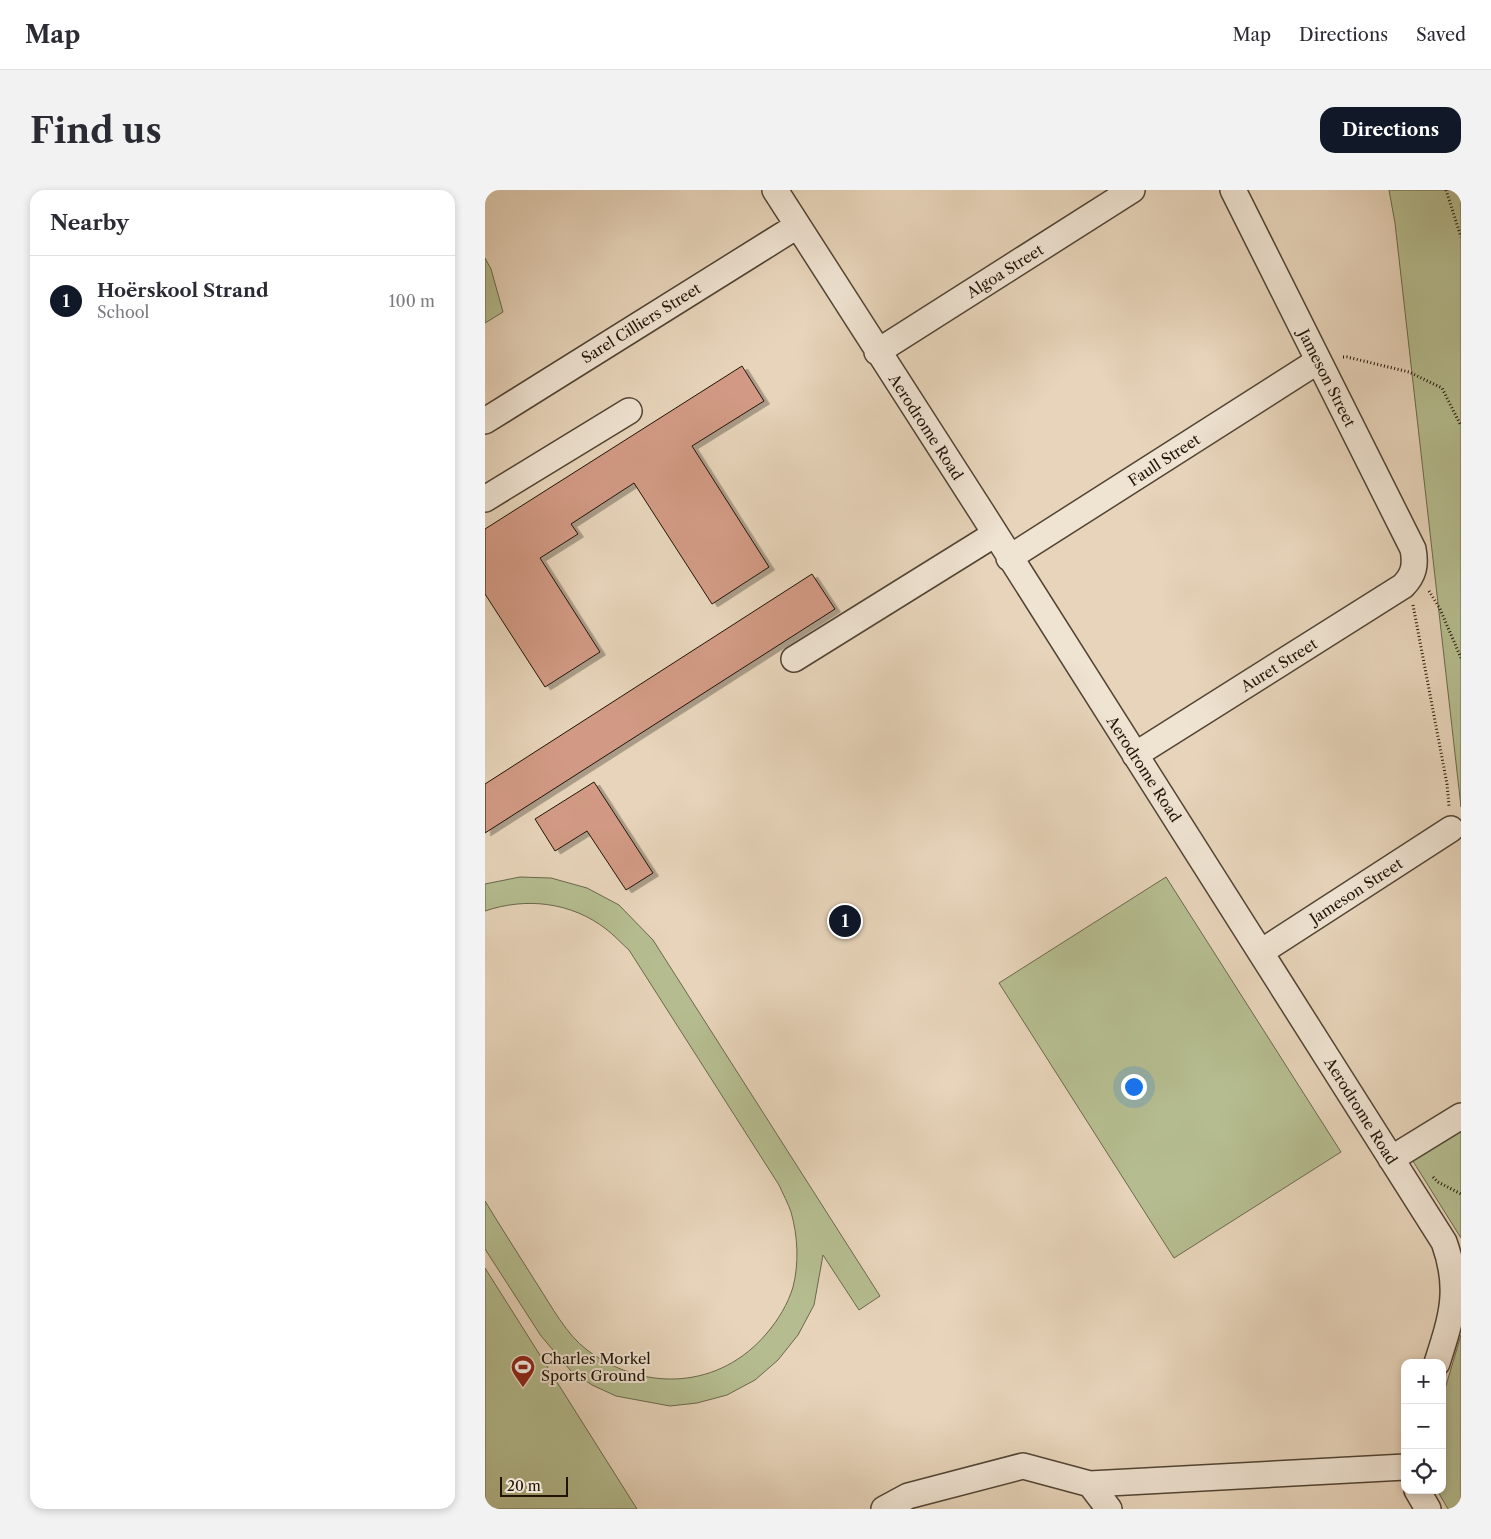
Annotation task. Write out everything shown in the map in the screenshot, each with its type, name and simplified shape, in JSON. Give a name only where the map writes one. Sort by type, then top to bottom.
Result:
[{"type":"street","name":"Aerodrome Road","points":[[775,190],[1444,1242],[1452,1258],[1459,1288],[1438,1359]]},
{"type":"street","name":"Algoa Street","points":[[877,352],[1132,190]]},
{"type":"street","name":"Jameson Street","points":[[1233,190],[1413,549],[1415,567]]},
{"type":"street","name":"Sarel Cilliers Street","points":[[485,421],[797,226]]},
{"type":"street","name":"Faull Street","points":[[1009,558],[1318,361]]},
{"type":"street","points":[[485,499],[629,410]]},
{"type":"street","points":[[794,659],[995,534]]},
{"type":"street","name":"Auret Street","points":[[1135,755],[1397,590],[1409,580],[1415,567]]},
{"type":"street","name":"Jameson Street","points":[[1261,952],[1451,829]]},
{"type":"street","points":[[1391,1158],[1461,1116]]},
{"type":"street","points":[[884,1509],[908,1496],[1023,1466],[1090,1484],[1401,1466]]},
{"type":"street","points":[[1090,1484],[1109,1509]]},
{"type":"street","points":[[1419,1494],[1428,1509]]},
{"type":"path","points":[[1446,190],[1461,237]]},
{"type":"path","points":[[1318,361],[1347,357],[1409,372],[1442,388],[1461,426]]},
{"type":"path","points":[[1415,567],[1440,609],[1461,658]]},
{"type":"path","points":[[1397,590],[1413,604],[1447,784],[1451,829]]},
{"type":"path","points":[[1431,1175],[1438,1182],[1461,1194]]},
{"type":"green space","points":[[1389,190],[1461,190],[1461,807],[1395,223]]},
{"type":"green space","points":[[485,258],[491,269],[503,312],[485,323]]},
{"type":"green space","points":[[520,877],[551,878],[587,888],[619,905],[653,940],[880,1296],[859,1310],[823,1255],[814,1305],[798,1335],[778,1360],[755,1380],[727,1395],[697,1403],[670,1406],[616,1396],[592,1385],[571,1371],[541,1336],[485,1249],[485,1201],[554,1311],[579,1344],[609,1364],[633,1373],[657,1378],[681,1379],[705,1374],[727,1365],[748,1352],[767,1333],[782,1312],[793,1287],[796,1269],[797,1250],[793,1221],[790,1209],[779,1185],[629,950],[609,931],[592,920],[563,908],[532,903],[516,904],[485,911],[485,884]]},
{"type":"green space","points":[[1166,877],[1341,1152],[1174,1258],[999,983]]},
{"type":"green space","points":[[1461,1115],[1461,1238],[1406,1150]]},
{"type":"green space","name":"Charles Morkel Sports Ground","points":[[485,1268],[637,1509],[485,1509]]},
{"type":"green space","points":[[1461,1335],[1461,1509],[1448,1509],[1439,1494],[1446,1494],[1446,1386]]},
{"type":"building","points":[[742,366],[764,401],[692,446],[769,567],[712,604],[634,483],[571,524],[578,534],[540,558],[600,652],[545,687],[485,594],[485,529]]},
{"type":"building","points":[[812,574],[835,609],[485,833],[485,784]]},
{"type":"building","points":[[594,782],[653,873],[626,890],[587,831],[555,851],[535,819]]},
{"type":"place","name":"Hoërskool Strand","points":[[845,921]]},
{"type":"place","name":"Charles Morkel Sports Ground","points":[[523,1388]]}]
